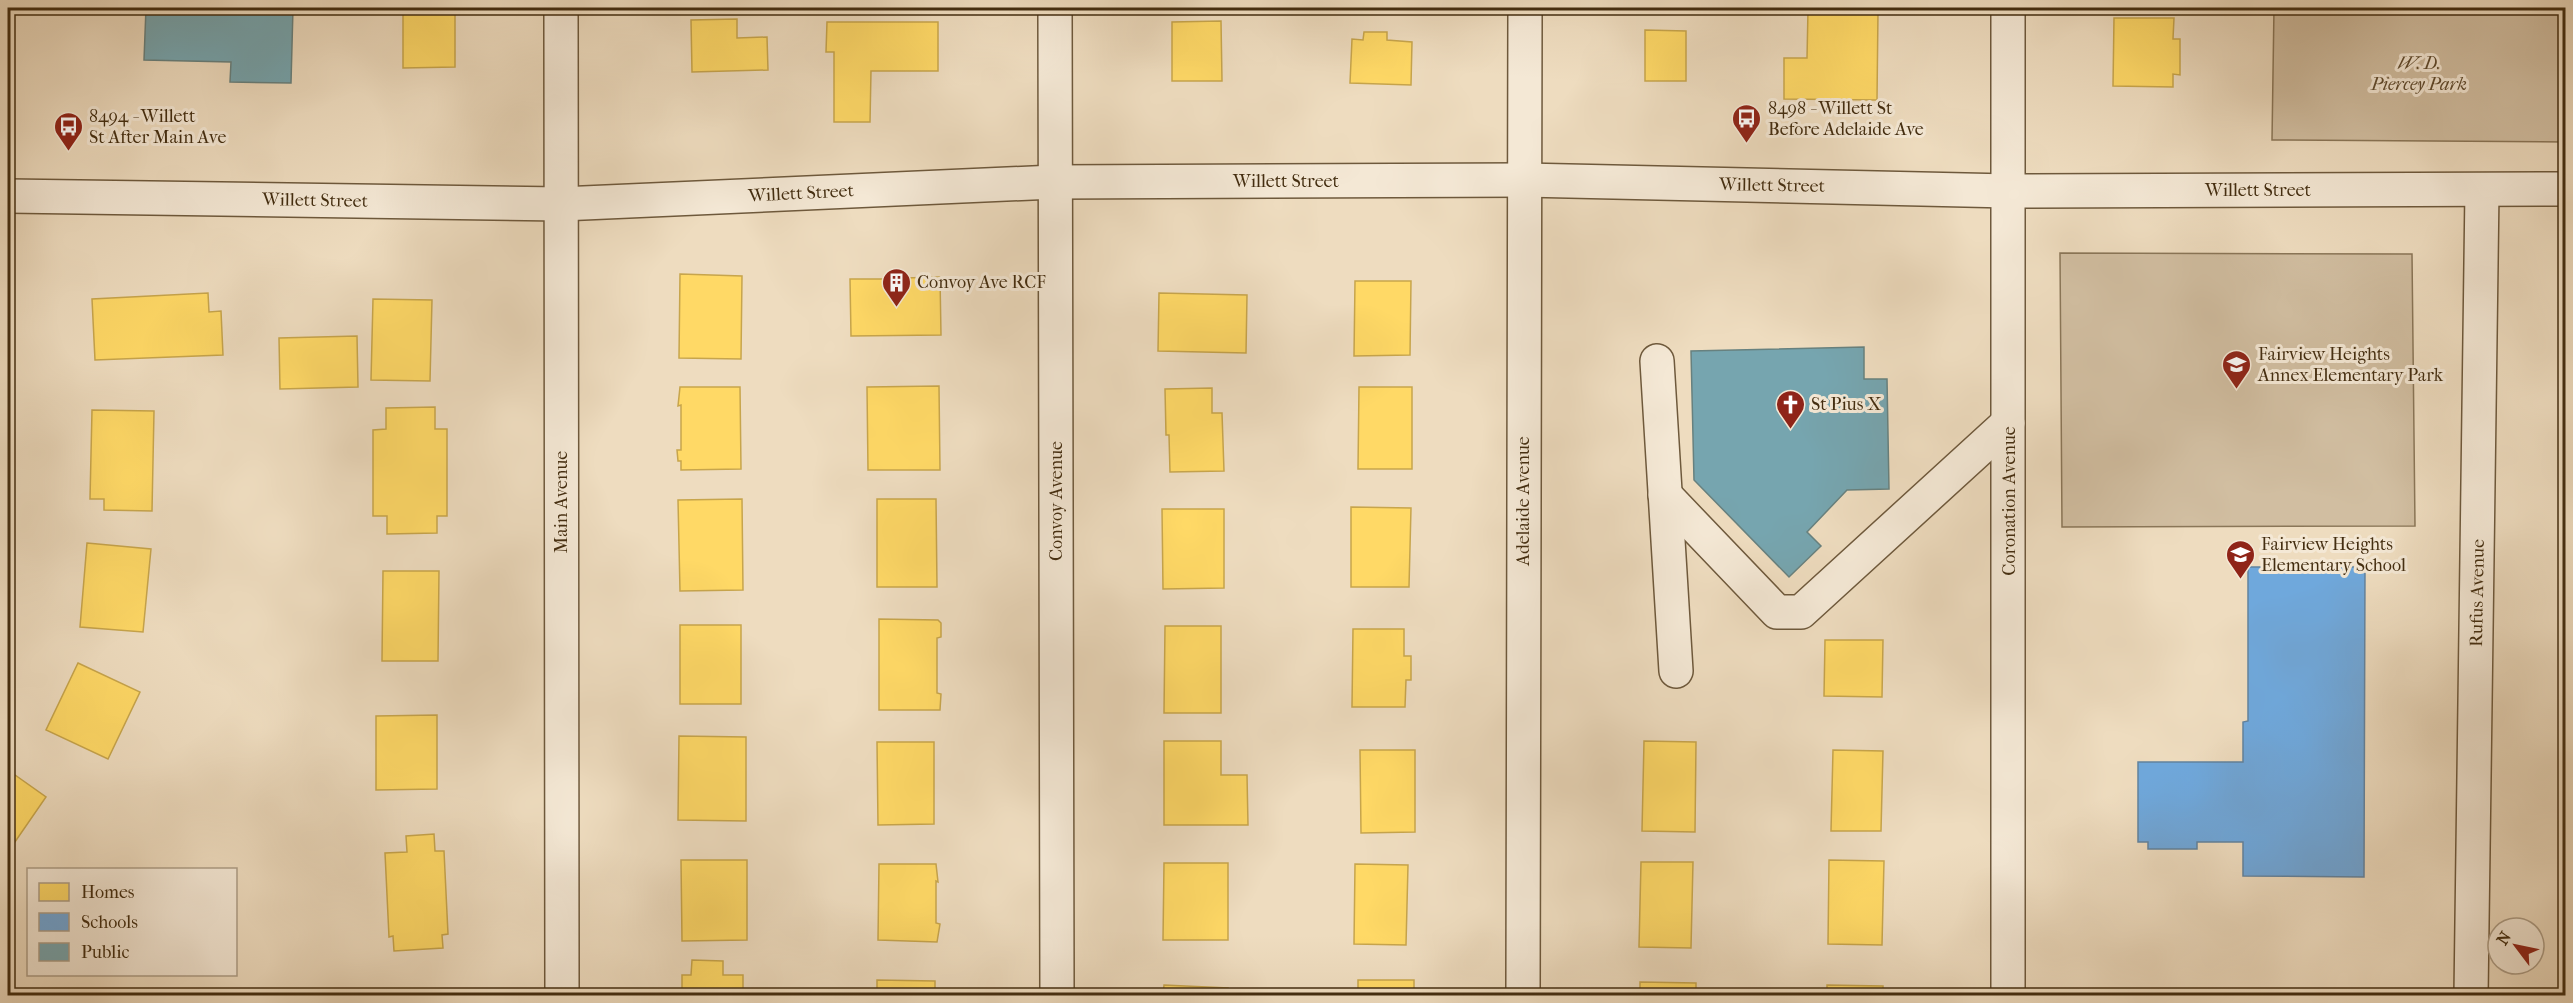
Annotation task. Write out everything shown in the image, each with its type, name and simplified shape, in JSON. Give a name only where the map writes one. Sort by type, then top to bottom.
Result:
[{"type":"street","name":"Main Avenue","points":[[561,8],[562,996]]},
{"type":"street","name":"Convoy Avenue","points":[[1056,8],[1054,182],[1057,996]]},
{"type":"street","name":"Adelaide Avenue","points":[[1522,996],[1525,8]]},
{"type":"street","name":"Coronation Avenue","points":[[2008,8],[2008,996]]},
{"type":"street","name":"Willett Street","points":[[8,196],[561,204],[1054,182],[1524,180],[2009,190],[2565,189]]},
{"type":"street","name":"Rufus Avenue","points":[[2471,996],[2482,190]]},
{"type":"street","points":[[1657,361],[1676,671]]},
{"type":"street","points":[[1665,495],[1777,612],[1801,612],[2008,423]]},
{"type":"green space","name":"W. D. Piercey Park","points":[[2274,8],[2565,8],[2565,142],[2272,140]]},
{"type":"green space","name":"Fairview Heights Annex Elementary Park","points":[[2060,253],[2412,254],[2415,526],[2062,527]]},
{"type":"building: Homes","points":[[403,8],[455,8],[455,67],[403,68]]},
{"type":"building: Homes","points":[[1808,10],[1878,11],[1877,100],[1784,99],[1784,58],[1807,58]]},
{"type":"building: Homes","points":[[2114,18],[2174,18],[2173,39],[2180,39],[2180,75],[2173,74],[2173,87],[2113,86]]},
{"type":"building: Homes","points":[[737,19],[737,38],[767,37],[768,70],[692,72],[691,20]]},
{"type":"building: Homes","points":[[1221,21],[1222,81],[1172,81],[1172,22]]},
{"type":"building: Homes","points":[[827,22],[938,22],[938,71],[871,71],[870,122],[834,122],[834,52],[826,52]]},
{"type":"building: Homes","points":[[1645,30],[1686,31],[1686,81],[1645,81]]},
{"type":"building: Homes","points":[[1364,32],[1387,32],[1387,40],[1412,42],[1411,85],[1350,83],[1352,39],[1363,40]]},
{"type":"building: Homes","name":"Convoy Ave RCF","points":[[889,272],[904,272],[904,278],[940,277],[941,335],[851,336],[850,279],[890,279]]},
{"type":"building: Homes","points":[[680,274],[742,276],[741,359],[679,358]]},
{"type":"building: Homes","points":[[1355,281],[1411,281],[1410,355],[1354,356]]},
{"type":"building: Homes","points":[[208,293],[209,312],[221,311],[223,355],[95,360],[92,299]]},
{"type":"building: Homes","points":[[1159,293],[1247,295],[1246,353],[1158,351]]},
{"type":"building: Homes","points":[[373,299],[432,300],[430,381],[371,380]]},
{"type":"building: Homes","points":[[357,336],[358,387],[280,389],[279,338]]},
{"type":"building: Homes","points":[[939,386],[940,470],[868,470],[867,387]]},
{"type":"building: Homes","points":[[680,387],[740,387],[741,469],[681,470],[677,450],[681,450],[681,405],[678,406]]},
{"type":"building: Homes","points":[[1359,387],[1412,387],[1412,469],[1358,469]]},
{"type":"building: Homes","points":[[1212,388],[1212,413],[1222,413],[1224,471],[1170,472],[1165,389]]},
{"type":"building: Homes","points":[[435,407],[435,429],[447,429],[447,516],[437,516],[437,533],[387,534],[387,516],[373,516],[373,430],[386,429],[386,408]]},
{"type":"building: Homes","points":[[92,410],[154,411],[152,511],[104,510],[104,499],[90,499]]},
{"type":"building: Homes","points":[[742,499],[743,590],[680,591],[678,500]]},
{"type":"building: Homes","points":[[877,499],[936,499],[937,587],[877,587]]},
{"type":"building: Homes","points":[[1351,507],[1411,508],[1409,587],[1351,587]]},
{"type":"building: Homes","points":[[1162,509],[1224,509],[1224,588],[1163,589]]},
{"type":"building: Homes","points":[[87,543],[151,549],[143,632],[80,627]]},
{"type":"building: Homes","points":[[383,571],[439,571],[438,661],[382,661]]},
{"type":"building: Homes","points":[[879,619],[938,620],[941,623],[941,637],[937,638],[937,693],[941,694],[940,710],[879,710]]},
{"type":"building: Homes","points":[[680,625],[741,625],[741,704],[680,704]]},
{"type":"building: Homes","points":[[1165,626],[1221,626],[1221,713],[1164,713]]},
{"type":"building: Homes","points":[[1353,629],[1404,629],[1404,656],[1411,656],[1411,680],[1406,680],[1405,707],[1352,707]]},
{"type":"building: Homes","points":[[1825,640],[1883,640],[1882,697],[1824,696]]},
{"type":"building: Homes","points":[[78,663],[140,692],[108,759],[46,730]]},
{"type":"building: Homes","points":[[437,715],[437,789],[376,790],[376,716]]},
{"type":"building: Homes","points":[[679,736],[746,737],[746,821],[678,820]]},
{"type":"building: Homes","points":[[1164,741],[1221,741],[1221,775],[1247,775],[1248,825],[1164,825]]},
{"type":"building: Homes","points":[[1644,741],[1696,742],[1695,832],[1642,831]]},
{"type":"building: Homes","points":[[877,742],[934,742],[934,824],[878,825]]},
{"type":"building: Homes","points":[[1360,750],[1415,750],[1415,832],[1361,833]]},
{"type":"building: Homes","points":[[1833,750],[1883,751],[1881,831],[1831,831]]},
{"type":"building: Homes","points":[[8,770],[46,797],[8,852]]},
{"type":"building: Homes","points":[[434,834],[435,851],[444,851],[448,934],[442,935],[443,948],[394,951],[393,936],[389,937],[385,853],[407,852],[406,836]]},
{"type":"building: Homes","points":[[681,860],[747,860],[747,940],[682,941]]},
{"type":"building: Homes","points":[[1829,860],[1884,861],[1882,945],[1828,944]]},
{"type":"building: Homes","points":[[1641,862],[1693,862],[1691,948],[1639,947]]},
{"type":"building: Homes","points":[[1164,863],[1228,863],[1228,940],[1163,940]]},
{"type":"building: Homes","points":[[879,864],[936,864],[938,882],[936,881],[936,923],[940,924],[937,942],[878,940]]},
{"type":"building: Homes","points":[[1355,864],[1408,865],[1406,945],[1354,944]]},
{"type":"building: Homes","points":[[692,960],[723,961],[723,975],[743,975],[743,996],[682,996],[682,975],[691,975]]},
{"type":"building: Homes","points":[[877,980],[935,981],[935,996],[877,996]]},
{"type":"building: Homes","points":[[1358,980],[1414,980],[1414,996],[1358,996]]},
{"type":"building: Homes","points":[[1640,982],[1696,983],[1696,996],[1640,996]]},
{"type":"building: Homes","points":[[1164,985],[1228,988],[1228,996],[1163,996]]},
{"type":"building: Homes","points":[[1827,985],[1883,986],[1883,996],[1827,996]]},
{"type":"building: Schools","points":[[2248,567],[2365,567],[2364,877],[2243,876],[2243,842],[2197,842],[2197,849],[2148,849],[2148,842],[2138,842],[2138,762],[2243,762],[2243,722],[2248,721]]},
{"type":"building: Public","points":[[146,8],[293,8],[291,83],[230,82],[231,62],[144,60]]},
{"type":"building: Public","name":"St Pius X","points":[[1864,347],[1864,379],[1887,379],[1889,489],[1847,490],[1807,532],[1821,546],[1789,577],[1694,480],[1691,351]]},
{"type":"place","name":"8498 - Willett St Before Adelaide Ave","points":[[1747,144]]},
{"type":"place","name":"8494 - Willett St After Main Ave","points":[[68,152]]},
{"type":"place","name":"Convoy Ave RCF","points":[[896,308]]},
{"type":"place","name":"Fairview Heights Annex Elementary Park","points":[[2237,390]]},
{"type":"place","name":"St Pius X","points":[[1790,430]]},
{"type":"place","name":"Fairview Heights Elementary School","points":[[2240,580]]}]
